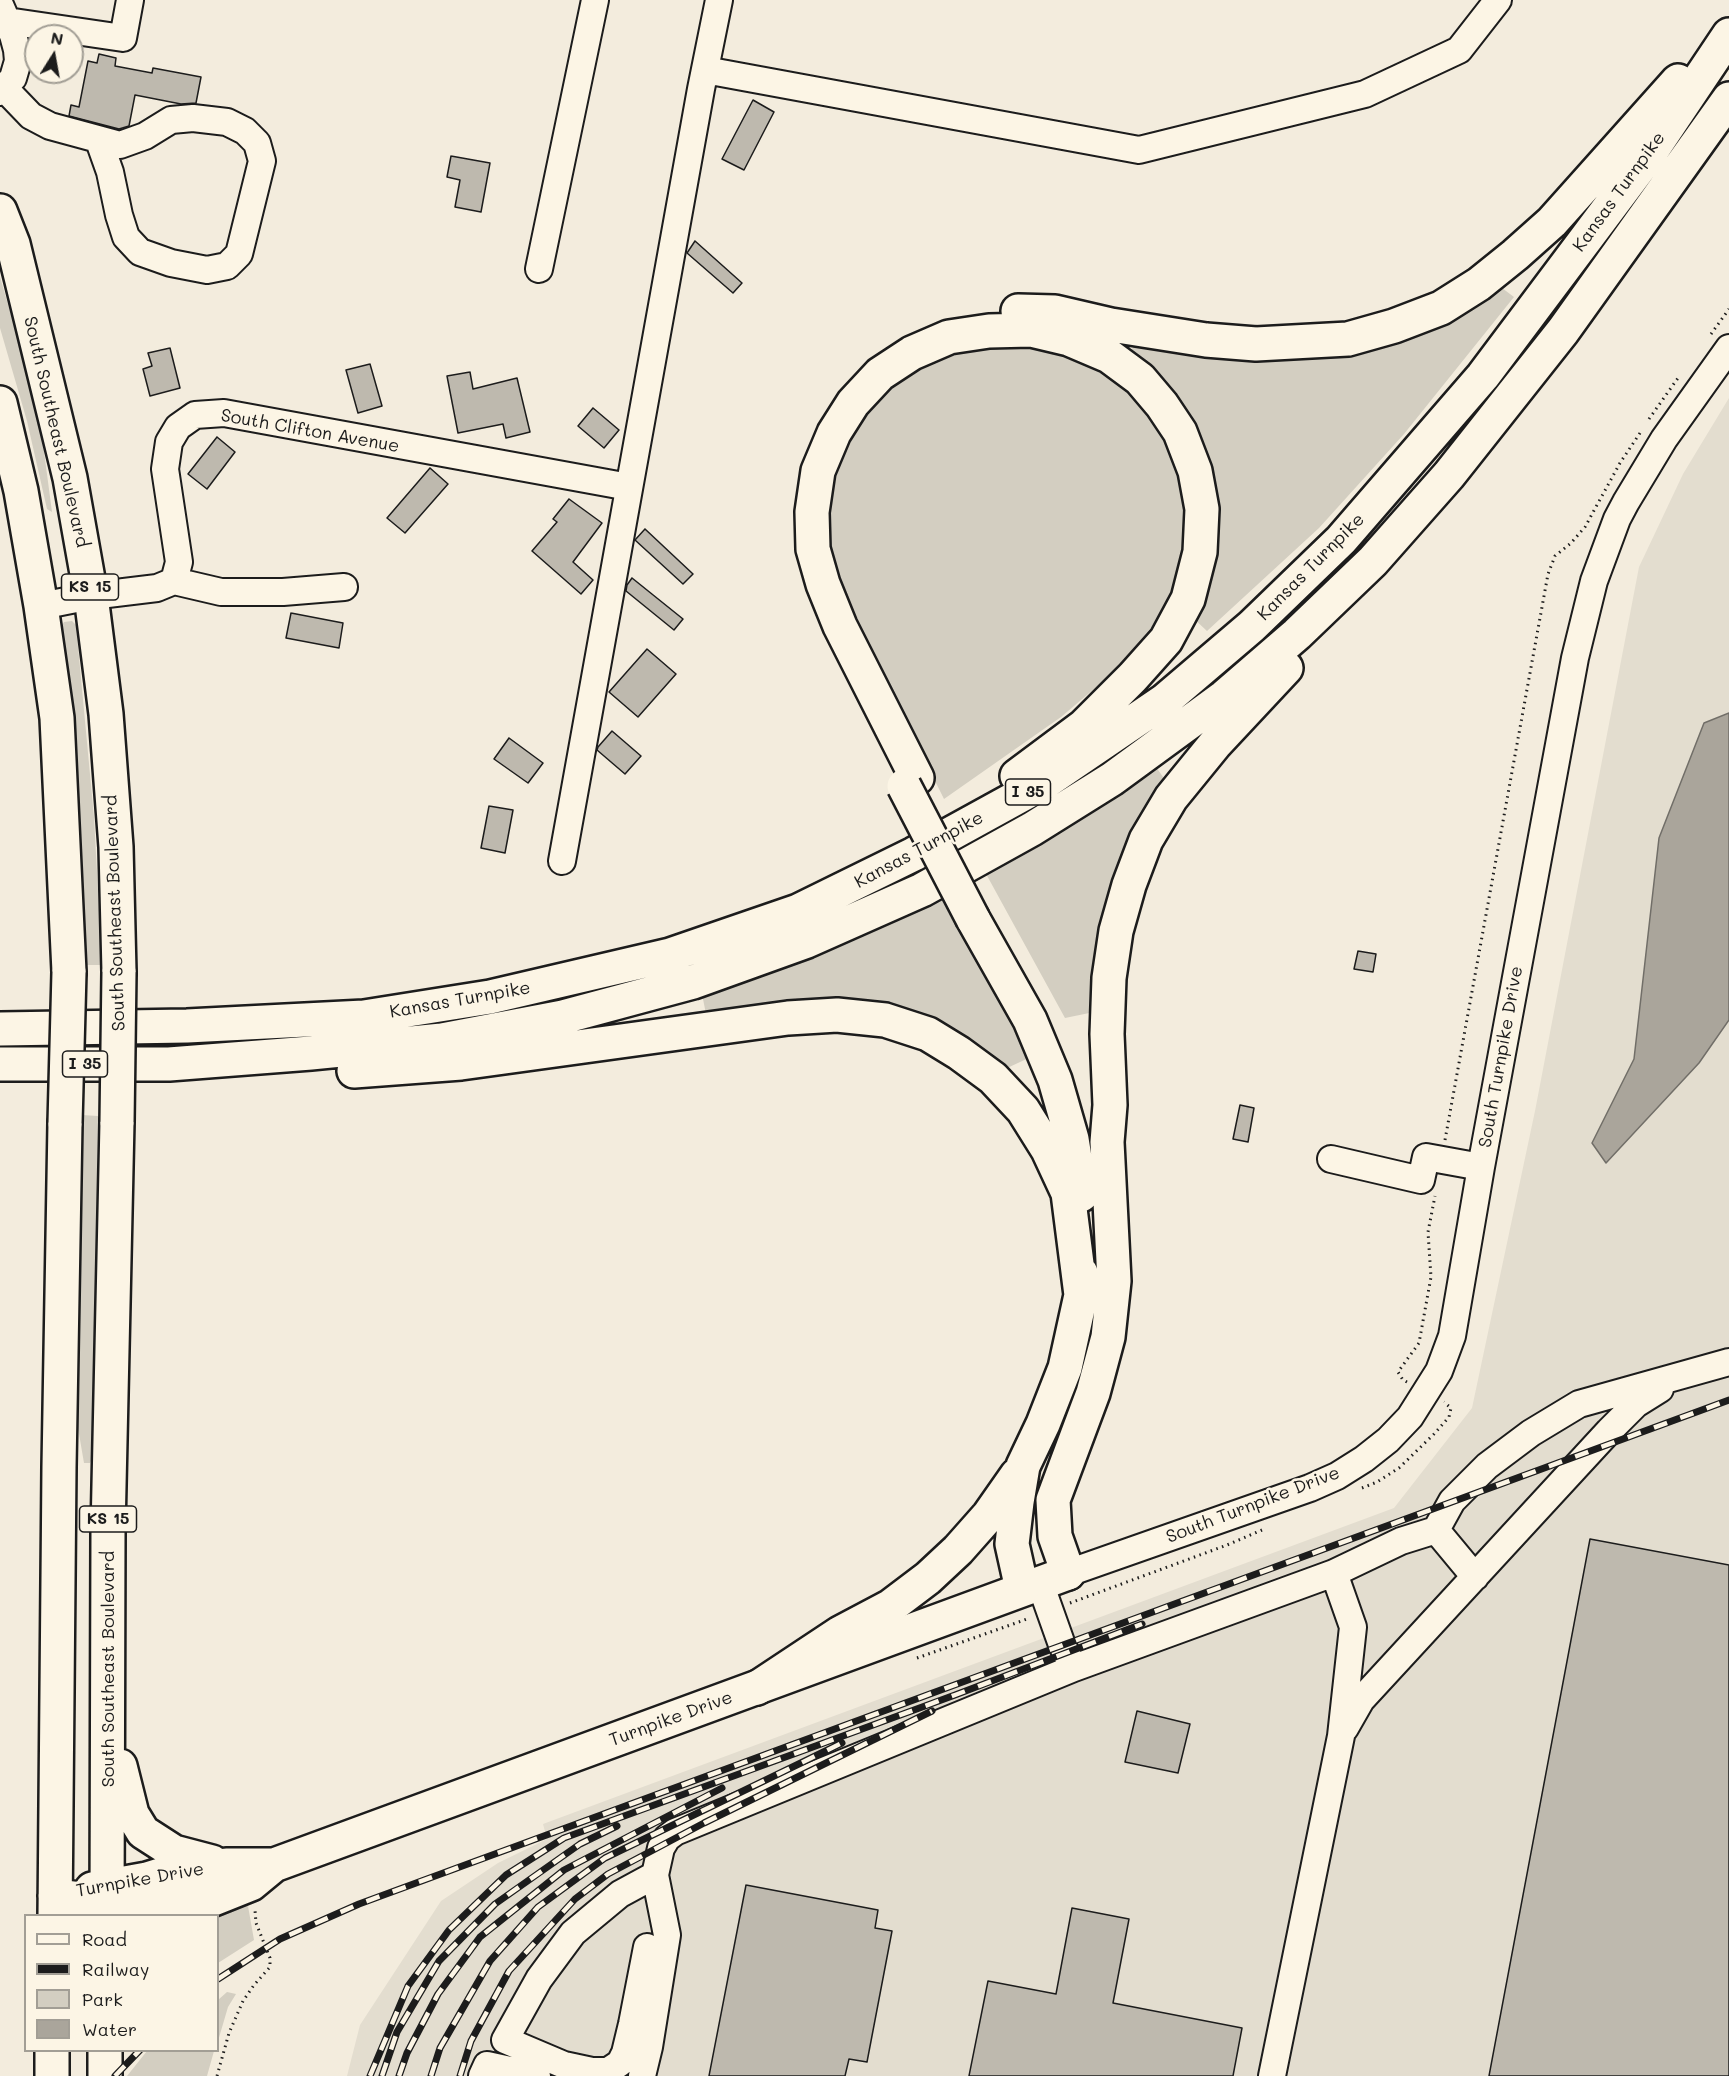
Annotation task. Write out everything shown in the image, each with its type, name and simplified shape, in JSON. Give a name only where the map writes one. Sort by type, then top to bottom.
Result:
[{"type":"main road","points":[[1107,1142],[1053,1031],[981,914],[910,782],[813,616],[798,571],[794,535],[796,493],[805,452],[821,418],[839,393],[862,370],[907,336],[957,318],[987,312],[1021,310],[1055,312],[1111,325],[1206,340],[1256,344],[1348,339],[1394,326],[1441,308],[1479,284],[1552,222],[1675,84],[1729,33]]},
{"type":"main road","name":"Kansas Turnpike","points":[[0,1029],[187,1026],[364,1017],[490,997],[670,955],[798,911],[914,854],[1045,782],[1164,701],[1252,626],[1341,540],[1483,376],[1634,174],[1729,33]]},
{"type":"main road","name":"Kansas Turnpike","points":[[0,1064],[169,1064],[311,1053],[442,1040],[563,1017],[693,982],[807,941],[922,890],[1032,829],[1112,779],[1224,697],[1297,634],[1373,561],[1449,475],[1563,331],[1729,99]]},
{"type":"main road","name":"South Southeast Boulevard","points":[[0,211],[13,244],[70,478],[92,596],[116,847],[119,972],[108,1531],[107,1901]]},
{"type":"main road","points":[[490,997],[575,966],[706,925],[833,875],[918,833],[1022,773],[1084,726],[1166,640],[1188,599],[1200,552],[1202,509],[1195,471],[1180,432],[1162,405],[1140,379],[1109,356],[1069,339],[1031,330],[989,331],[949,337],[912,353],[880,374],[853,403],[834,433],[818,471],[812,512],[813,549],[823,584],[910,782]]},
{"type":"main road","name":"KS 15","points":[[0,403],[21,491],[57,718],[69,972],[60,1443],[55,1906]]},
{"type":"main road","points":[[1044,1582],[1054,1536],[1053,1500],[1093,1394],[1108,1337],[1114,1281],[1107,1142],[1110,1105],[1107,1034],[1109,978],[1116,931],[1129,885],[1146,840],[1171,798],[1215,744],[1403,543],[1449,475]]},
{"type":"main road","points":[[757,1688],[840,1633],[891,1606],[928,1578],[958,1550],[989,1515],[1023,1466],[1043,1424],[1065,1368],[1082,1295],[1081,1192],[1072,1139],[1055,1080],[981,914]]},
{"type":"main road","points":[[169,1064],[261,1071],[352,1071],[461,1063],[788,1018],[837,1015],[885,1020],[928,1034],[958,1053],[993,1078],[1023,1110],[1048,1150],[1068,1193],[1082,1295]]},
{"type":"main road","points":[[1023,1466],[1012,1544],[1044,1582]]},
{"type":"main road","name":"Turnpike Drive","points":[[55,1906],[107,1901],[200,1908],[251,1884],[274,1865],[1044,1582]]},
{"type":"main road","points":[[108,1737],[123,1772],[132,1814],[143,1832],[174,1852],[228,1865]]},
{"type":"main road","name":"Turnpike Drive","points":[[107,1901],[147,1879],[173,1871],[228,1865],[274,1865]]},
{"type":"main road","points":[[52,2052],[52,2076]]},
{"type":"street","points":[[3,13],[123,38],[130,0]]},
{"type":"street","points":[[539,269],[596,0]]},
{"type":"street","points":[[562,861],[719,0]]},
{"type":"street","points":[[705,70],[1140,150],[1365,94],[1459,51],[1498,0]]},
{"type":"street","points":[[3,13],[17,50],[18,61],[13,78],[2,90],[31,116],[50,126],[120,146],[145,136],[171,120],[193,118],[227,122],[245,131],[257,143],[262,161],[239,254],[227,266],[207,270],[171,263],[141,252],[126,237],[110,172],[99,141]]},
{"type":"street","name":"South Turnpike Drive","points":[[1044,1582],[1310,1488],[1337,1476],[1388,1440],[1410,1417],[1439,1371],[1452,1336],[1575,658],[1594,581],[1605,548],[1626,502],[1664,439],[1729,348]]},
{"type":"street","name":"South Clifton Avenue","points":[[174,581],[179,562],[165,469],[168,442],[177,427],[195,415],[224,413],[629,488]]},
{"type":"street","points":[[41,606],[92,596],[158,588],[174,581],[221,592],[283,592],[344,587]]},
{"type":"street","points":[[1331,1159],[1421,1180],[1426,1157],[1481,1167]]},
{"type":"street","points":[[642,2076],[649,2047],[667,1935],[655,1875],[661,1848],[667,1838],[675,1832],[1074,1668],[1334,1573],[1401,1541],[1436,1530],[1452,1502],[1487,1466],[1531,1433],[1579,1404],[1729,1362]]},
{"type":"street","points":[[1341,1736],[1361,1700],[1609,1431],[1636,1404],[1680,1377]]},
{"type":"street","points":[[1436,1530],[1475,1577]]},
{"type":"street","points":[[1272,2076],[1341,1736],[1353,1627],[1334,1573]]},
{"type":"street","points":[[1044,1582],[1062,1644],[1074,1668]]},
{"type":"street","points":[[537,2076],[485,2071],[539,1979],[573,1934],[620,1894],[655,1875]]},
{"type":"street","points":[[505,2040],[564,2065],[592,2071],[608,2071],[620,2063],[625,2053],[632,2024],[651,1926],[661,1904]]},
{"type":"path","points":[[908,1661],[1008,1626]]},
{"type":"path","points":[[217,2076],[229,2033],[243,2001],[270,1967],[270,1958],[256,1923],[254,1911],[257,1900]]},
{"type":"shaded area","points":[[1729,398],[1729,2076],[347,2076],[360,2025],[441,1901],[498,1863],[547,1839],[543,1824],[1394,1508],[1472,1408],[1535,1111],[1639,567],[1683,474]]},
{"type":"green space","points":[[0,277],[29,376],[43,444],[52,512],[47,509],[27,421],[0,328]]},
{"type":"green space","points":[[1498,285],[1514,297],[1404,434],[1319,528],[1207,631],[1192,617],[1200,601],[1170,391],[1155,371],[1130,352],[1138,340],[1270,354]]},
{"type":"green space","points":[[1023,340],[1109,370],[1160,419],[1188,499],[1182,572],[1164,613],[1108,677],[1061,717],[944,799],[846,602],[830,555],[827,524],[831,485],[838,453],[877,391],[945,349]]},
{"type":"green space","points":[[72,621],[76,625],[94,817],[102,965],[85,965],[81,831],[61,627],[64,622]]},
{"type":"green space","points":[[1156,767],[1168,784],[1099,1011],[1065,1018],[985,872],[1099,806]]},
{"type":"green space","points":[[951,889],[1033,1056],[1005,1069],[969,1040],[939,1023],[706,1014],[702,994],[830,950]]},
{"type":"green space","points":[[82,1115],[98,1116],[94,1455],[90,1463],[84,1463],[78,1428],[78,1245]]},
{"type":"green space","points":[[254,1893],[248,1906],[254,1940],[219,1962],[219,1914],[207,1914]]},
{"type":"green space","points":[[227,1992],[236,1994],[228,2007],[219,2038],[219,1999]]},
{"type":"green space","points":[[146,2052],[214,2052],[207,2076],[127,2076]]},
{"type":"water","points":[[1729,713],[1729,1020],[1699,1063],[1606,1163],[1592,1143],[1634,1059],[1659,838],[1704,723]]},
{"type":"building","points":[[99,54],[116,58],[115,66],[152,73],[153,68],[201,77],[196,103],[181,104],[135,95],[129,126],[119,129],[69,116],[71,105],[79,107],[88,61],[97,63]]},
{"type":"building","points":[[753,100],[774,112],[744,170],[722,159]]},
{"type":"building","points":[[451,156],[490,163],[481,212],[455,207],[460,180],[447,177]]},
{"type":"building","points":[[695,241],[742,283],[733,293],[687,253]]},
{"type":"building","points":[[170,348],[180,388],[150,396],[143,369],[152,366],[148,353]]},
{"type":"building","points":[[370,364],[382,406],[358,413],[346,370]]},
{"type":"building","points":[[470,372],[473,389],[517,378],[530,432],[506,438],[503,424],[458,433],[447,376]]},
{"type":"building","points":[[593,408],[619,430],[604,448],[578,426]]},
{"type":"building","points":[[217,437],[235,452],[207,489],[188,474]]},
{"type":"building","points":[[430,468],[448,484],[405,533],[387,518]]},
{"type":"building","points":[[569,499],[602,523],[573,562],[593,580],[581,594],[532,551],[557,522],[553,519]]},
{"type":"building","points":[[645,529],[693,574],[683,584],[635,540]]},
{"type":"building","points":[[632,578],[683,619],[674,630],[626,591]]},
{"type":"building","points":[[291,613],[343,623],[339,648],[286,638]]},
{"type":"building","points":[[647,649],[676,674],[638,717],[609,692]]},
{"type":"building","points":[[612,731],[641,756],[625,774],[597,750]]},
{"type":"building","points":[[509,738],[543,763],[528,783],[494,759]]},
{"type":"building","points":[[489,806],[513,810],[505,853],[481,848]]},
{"type":"building","points":[[1358,951],[1376,954],[1373,972],[1354,969]]},
{"type":"building","points":[[1240,1105],[1254,1108],[1248,1142],[1233,1139]]},
{"type":"building","points":[[1590,1539],[1729,1565],[1729,2076],[1489,2076]]},
{"type":"building","points":[[1137,1711],[1190,1724],[1178,1773],[1125,1762]]},
{"type":"building","points":[[746,1885],[878,1910],[875,1928],[892,1931],[867,2062],[849,2059],[845,2076],[709,2076]]},
{"type":"building","points":[[1072,1908],[1129,1919],[1113,2003],[1242,2028],[1233,2076],[969,2076],[988,1981],[1056,1994]]},
{"type":"railway","points":[[219,1978],[280,1939],[359,1904],[1729,1400]]},
{"type":"railway","points":[[370,2076],[408,1986],[449,1930],[506,1875],[564,1838],[1142,1624]]},
{"type":"railway","points":[[460,2076],[471,2041],[509,1971],[575,1899],[608,1874],[704,1823],[932,1711]]},
{"type":"railway","points":[[431,2076],[440,2048],[490,1961],[538,1907],[605,1858],[842,1743]]},
{"type":"railway","points":[[399,2076],[407,2053],[438,1994],[480,1937],[564,1870],[722,1788]]},
{"type":"railway","points":[[382,2076],[397,2032],[439,1961],[495,1904],[580,1844],[617,1826]]},
{"type":"railway","points":[[115,2076],[138,2052]]}]
